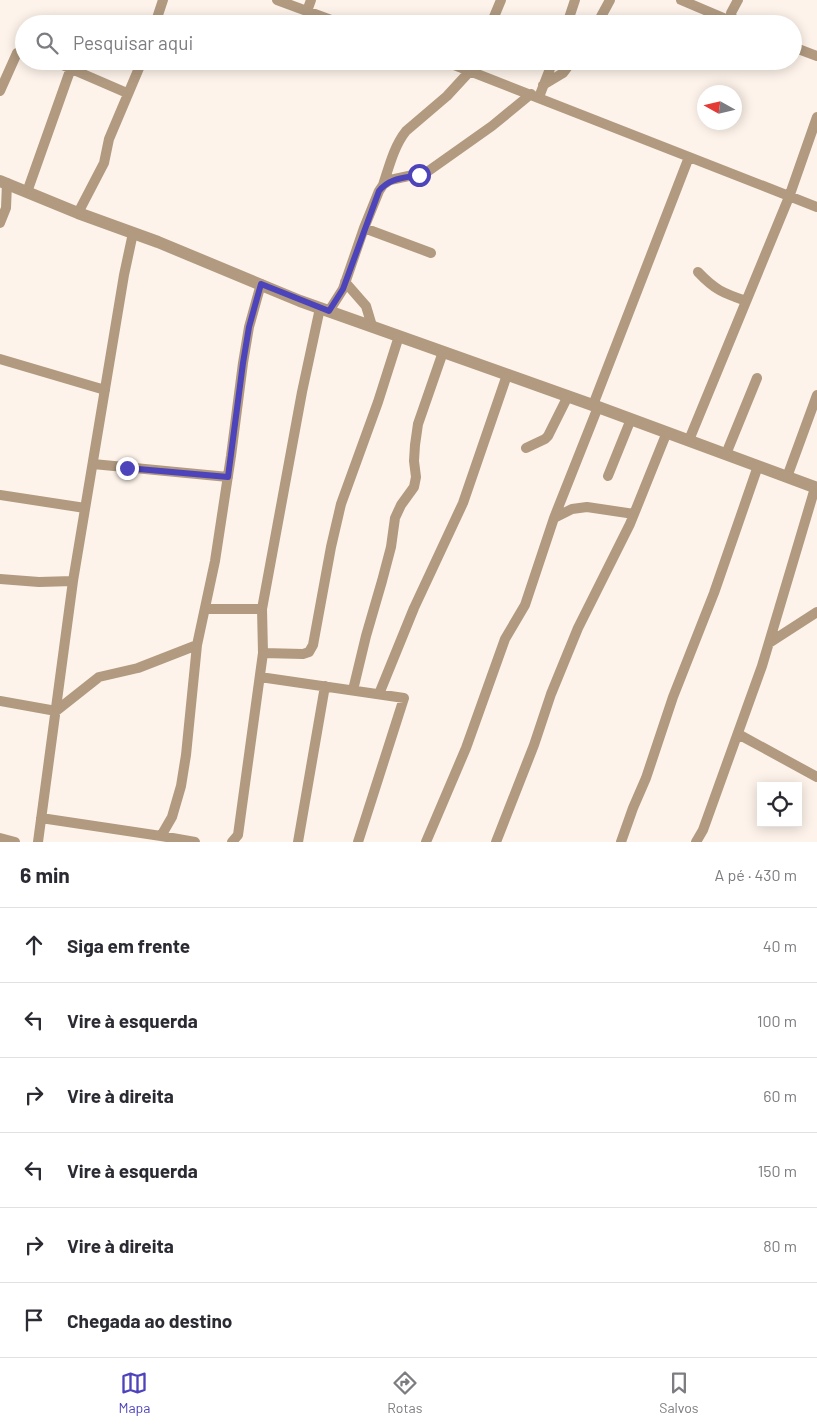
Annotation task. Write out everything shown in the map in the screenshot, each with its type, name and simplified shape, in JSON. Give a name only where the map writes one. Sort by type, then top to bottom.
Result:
[{"type":"street","points":[[158,15],[163,0]]},
{"type":"street","points":[[277,0],[318,15]]},
{"type":"street","points":[[307,11],[311,0]]},
{"type":"street","points":[[495,15],[501,0]]},
{"type":"street","points":[[570,15],[575,0]]},
{"type":"street","points":[[602,15],[610,0]]},
{"type":"street","points":[[681,0],[716,15]]},
{"type":"street","points":[[732,15],[738,0]]},
{"type":"street","points":[[802,50],[817,56]]},
{"type":"street","points":[[0,91],[15,56]]},
{"type":"street","points":[[27,192],[70,70]]},
{"type":"street","points":[[76,70],[128,93]]},
{"type":"street","points":[[78,213],[104,163],[109,139],[139,70]]},
{"type":"street","points":[[232,842],[238,835],[240,826],[260,677],[263,653],[262,609],[288,469],[324,309],[346,282],[364,228],[379,191],[384,184],[401,137],[411,125],[434,108],[470,70],[817,207]]},
{"type":"street","points":[[544,86],[549,70]]},
{"type":"street","points":[[384,184],[390,180],[419,175],[435,167],[535,96],[544,86],[564,70]]},
{"type":"street","points":[[689,440],[789,197],[817,117]]},
{"type":"street","points":[[426,842],[466,748],[505,639],[524,605],[554,518],[689,157]]},
{"type":"street","points":[[0,223],[6,208],[4,182],[78,213],[324,309],[596,406],[816,488],[769,643],[703,830],[696,842]]},
{"type":"street","points":[[364,228],[431,253]]},
{"type":"street","points":[[38,842],[73,581],[124,275],[133,233]]},
{"type":"street","points":[[698,272],[715,289],[746,301]]},
{"type":"street","points":[[346,282],[366,306],[372,326]]},
{"type":"street","points":[[162,836],[172,817],[181,786],[197,645],[215,561],[249,327],[261,284]]},
{"type":"street","points":[[263,653],[303,654],[309,652],[313,644],[341,504],[378,402],[399,336]]},
{"type":"street","points":[[353,690],[391,547],[395,518],[401,505],[414,487],[416,478],[415,445],[418,424],[443,352]]},
{"type":"street","points":[[0,359],[105,390]]},
{"type":"street","points":[[379,694],[414,608],[463,503],[507,375]]},
{"type":"street","points":[[726,454],[757,378]]},
{"type":"street","points":[[787,477],[817,395]]},
{"type":"street","points":[[526,448],[548,436],[568,396]]},
{"type":"street","points":[[608,476],[631,419]]},
{"type":"street","points":[[496,842],[534,745],[551,694],[578,628],[634,514],[667,432]]},
{"type":"street","points":[[93,464],[228,477]]},
{"type":"street","points":[[621,842],[646,778],[673,697],[714,592],[758,466]]},
{"type":"street","points":[[0,495],[85,508]]},
{"type":"street","points":[[554,518],[572,509],[587,507],[634,514]]},
{"type":"street","points":[[0,579],[39,582],[73,581]]},
{"type":"street","points":[[205,609],[262,609]]},
{"type":"street","points":[[769,643],[817,612]]},
{"type":"street","points":[[0,701],[56,711],[99,677],[138,668],[197,645]]},
{"type":"street","points":[[260,677],[404,698],[358,842]]},
{"type":"street","points":[[298,842],[324,686]]},
{"type":"street","points":[[738,734],[817,777]]},
{"type":"street","points":[[41,818],[195,842]]},
{"type":"street","points":[[0,838],[15,842]]},
{"type":"route","points":[[127,468],[228,477],[249,327],[261,284],[329,311],[343,289],[379,191],[390,180],[419,175]]}]
